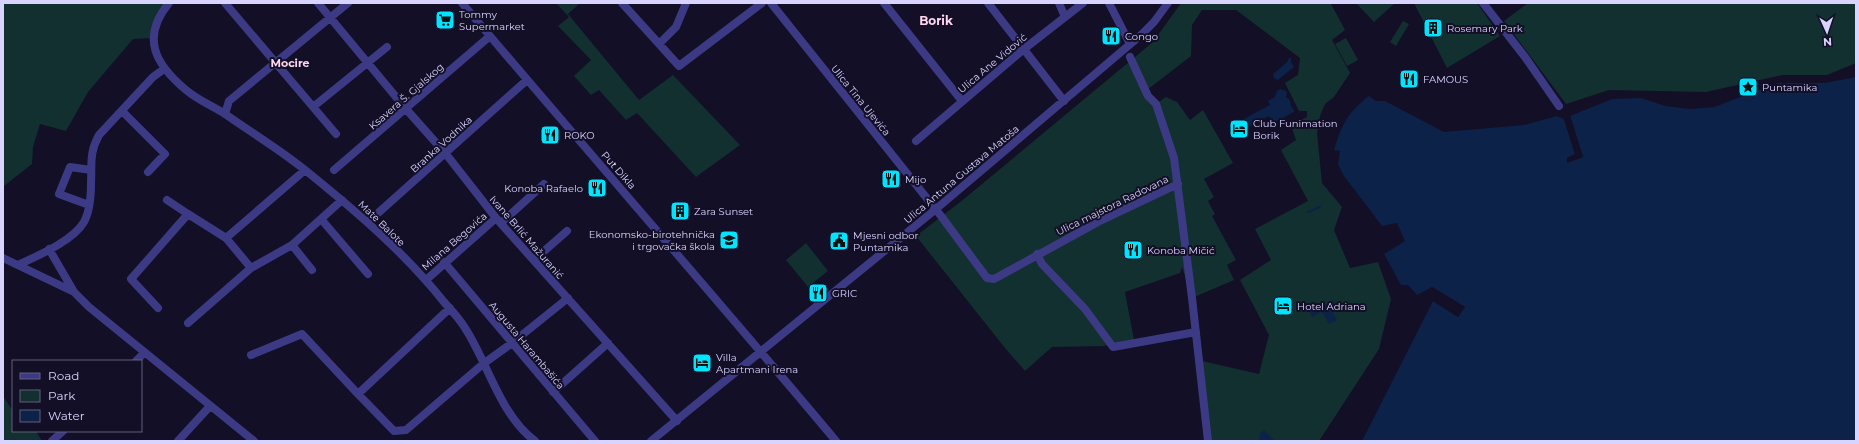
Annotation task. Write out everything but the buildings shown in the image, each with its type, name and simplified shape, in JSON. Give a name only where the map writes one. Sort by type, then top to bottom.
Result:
[{"type":"street","points":[[18,265],[49,250],[77,231],[84,221],[89,206],[92,147],[99,136],[153,77],[164,69],[156,52],[152,38],[156,24],[169,3]]},
{"type":"street","points":[[225,3],[336,134]]},
{"type":"street","name":"Ivane Brlić Mažuranić","points":[[318,3],[406,109],[446,154],[498,220],[677,421]]},
{"type":"street","points":[[224,114],[229,101],[348,3]]},
{"type":"street","name":"Put Dikla","points":[[462,3],[679,255],[836,441]]},
{"type":"street","points":[[622,3],[679,66],[762,3]]},
{"type":"street","points":[[659,44],[676,27],[686,3]]},
{"type":"street","name":"Ulica Tina Ujevića","points":[[771,3],[936,209]]},
{"type":"street","points":[[884,3],[962,101]]},
{"type":"street","points":[[988,3],[1064,101]]},
{"type":"street","points":[[1059,3],[1065,17]]},
{"type":"street","name":"Ulica Ane Vidović","points":[[916,140],[1024,49],[1083,3]]},
{"type":"street","points":[[1109,3],[1130,44]]},
{"type":"street","name":"Ulica Antuna Gustava Matoša","points":[[651,441],[936,209],[1064,101],[1154,22],[1168,3]]},
{"type":"street","points":[[1484,3],[1525,57],[1559,106]]},
{"type":"street","name":"Ksavera Š. Gjalskog","points":[[334,170],[490,36]]},
{"type":"street","points":[[313,107],[367,61],[386,47]]},
{"type":"street","points":[[1130,57],[1148,96],[1156,104],[1174,158],[1178,184]]},
{"type":"street","name":"Mate Balote","points":[[164,69],[187,91],[224,114],[305,170],[368,222],[426,280],[465,327],[483,364],[510,412],[528,436],[535,441]]},
{"type":"street","name":"Branka Vodnika","points":[[368,222],[446,154],[527,80]]},
{"type":"street","points":[[122,111],[165,154],[148,172]]},
{"type":"street","points":[[89,206],[60,194],[70,167],[91,170]]},
{"type":"street","points":[[226,238],[305,170]]},
{"type":"street","name":"Milana Begovića","points":[[426,280],[444,262],[544,184]]},
{"type":"street","name":"Ulica majstora Radovana","points":[[936,209],[987,278],[994,279],[1037,254],[1098,222],[1178,184],[1208,441]]},
{"type":"street","points":[[167,200],[226,238],[252,268]]},
{"type":"street","points":[[188,322],[252,268],[292,245],[342,200]]},
{"type":"street","points":[[158,308],[131,279],[188,214]]},
{"type":"street","points":[[321,219],[368,274]]},
{"type":"street","points":[[534,260],[567,231]]},
{"type":"street","points":[[292,245],[312,270]]},
{"type":"street","points":[[49,250],[74,292],[89,307],[253,441]]},
{"type":"street","points":[[1037,254],[1042,264],[1085,309],[1112,347],[1196,332]]},
{"type":"street","points":[[3,258],[74,292]]},
{"type":"street","name":"Augusta Harambašića","points":[[444,262],[595,441]]},
{"type":"street","points":[[251,355],[302,334],[394,431],[406,430],[483,364],[568,298]]},
{"type":"street","points":[[358,394],[450,308]]},
{"type":"street","points":[[553,392],[608,343]]},
{"type":"street","points":[[137,360],[144,353]]},
{"type":"street","points":[[178,441],[210,406]]},
{"type":"street","points":[[52,441],[62,432]]},
{"type":"green space","points":[[3,3],[169,3],[153,38],[133,39],[88,92],[66,131],[40,124],[33,147],[32,164],[4,186]]},
{"type":"green space","points":[[556,3],[580,3],[568,14],[639,100],[673,75],[740,145],[696,177],[637,113],[626,120],[599,90],[591,95],[574,76],[591,60],[558,26],[569,17]]},
{"type":"green space","points":[[1181,3],[1332,3],[1331,4],[1345,30],[1332,40],[1350,73],[1334,97],[1325,104],[1320,116],[1317,133],[1322,183],[1342,207],[1334,230],[1350,268],[1378,262],[1391,299],[1379,349],[1319,441],[1202,441],[1204,440],[1202,361],[1259,374],[1269,335],[1240,280],[1271,260],[1255,229],[1308,201],[1281,150],[1296,140],[1291,125],[1307,117],[1307,111],[1299,111],[1285,83],[1298,75],[1300,58],[1236,10],[1202,10],[1192,25],[1191,56],[1147,90],[1156,104],[1166,97],[1177,102],[1190,120],[1203,110],[1233,163],[1204,179],[1214,197],[1208,201],[1215,214],[1212,216],[1236,260],[1227,265],[1234,280],[1192,298],[1182,267],[1180,273],[1125,292],[1134,340],[1103,346],[1052,347],[1025,371],[916,236],[964,199],[1153,42]]},
{"type":"green space","points":[[1356,3],[1395,3],[1374,22]]},
{"type":"green space","points":[[1414,3],[1477,3],[1500,36],[1447,68]]},
{"type":"green space","points":[[1528,3],[1856,3],[1856,63],[1827,75],[1782,75],[1706,92],[1609,90],[1566,104],[1504,21]]},
{"type":"green space","points":[[1403,21],[1409,24],[1396,46],[1390,42]]},
{"type":"green space","points":[[1346,38],[1358,60],[1347,66],[1335,44]]},
{"type":"green space","points":[[806,243],[828,271],[808,287],[786,260]]},
{"type":"green space","points":[[3,396],[12,410],[12,432],[37,432],[42,441],[3,441]]},
{"type":"water","points":[[1289,58],[1291,58],[1291,62],[1294,67],[1278,80],[1274,78],[1273,74],[1287,62]]},
{"type":"water","points":[[1856,77],[1856,441],[1362,441],[1433,301],[1458,317],[1465,307],[1432,287],[1417,295],[1408,285],[1401,285],[1384,254],[1405,241],[1397,223],[1382,226],[1344,176],[1338,164],[1340,151],[1334,150],[1343,126],[1355,108],[1369,96],[1376,101],[1385,101],[1444,132],[1524,125],[1557,116],[1564,119],[1575,154],[1567,158],[1568,162],[1583,157],[1570,116],[1612,99],[1641,98],[1665,106],[1690,109],[1714,107],[1778,83],[1825,83]]},
{"type":"water","points":[[1280,89],[1286,91],[1286,97],[1290,100],[1294,112],[1273,123],[1269,116],[1246,128],[1242,120],[1270,105],[1268,101],[1275,97],[1277,91]]},
{"type":"water","points":[[1333,300],[1336,305],[1331,308],[1337,320],[1329,324],[1322,312],[1312,317],[1310,312]]},
{"type":"water","points":[[1264,430],[1275,441],[1259,441],[1260,434]]},
{"type":"pier","points":[[1570,116],[1583,157],[1567,163],[1567,158],[1575,154],[1564,119],[1566,118],[1577,154],[1569,160],[1581,156],[1568,117]]},
{"type":"pier","points":[[1432,287],[1465,307],[1458,317],[1432,299],[1458,314],[1462,308],[1432,289]]},
{"type":"waterway","points":[[1308,212],[1320,207]]},
{"type":"place","name":"Tommy Supermarket","points":[[445,20]]},
{"type":"place","name":"Rosemary Park","points":[[1433,28]]},
{"type":"place","name":"Congo","points":[[1111,36]]},
{"type":"place","name":"FAMOUS","points":[[1409,79]]},
{"type":"place","name":"Puntamika","points":[[1748,87]]},
{"type":"place","name":"Club Funimation Borik","points":[[1239,129]]},
{"type":"place","name":"ROKO","points":[[550,135]]},
{"type":"place","name":"Mijo","points":[[891,179]]},
{"type":"place","name":"Konoba Rafaelo","points":[[597,188]]},
{"type":"place","name":"Zara Sunset","points":[[680,211]]},
{"type":"place","name":"Ekonomsko-birotehnička i trgovačka škola","points":[[729,240]]},
{"type":"place","name":"Mjesni odbor Puntamika","points":[[839,241]]},
{"type":"place","name":"Konoba Mičić","points":[[1133,250]]},
{"type":"place","name":"GRIC","points":[[818,293]]},
{"type":"place","name":"Hotel Adriana","points":[[1283,306]]},
{"type":"place","name":"Villa Apartmani Irena","points":[[702,363]]},
{"type":"district","name":"Borik","points":[[936,21]]},
{"type":"district","name":"Mocire","points":[[290,63]]}]
